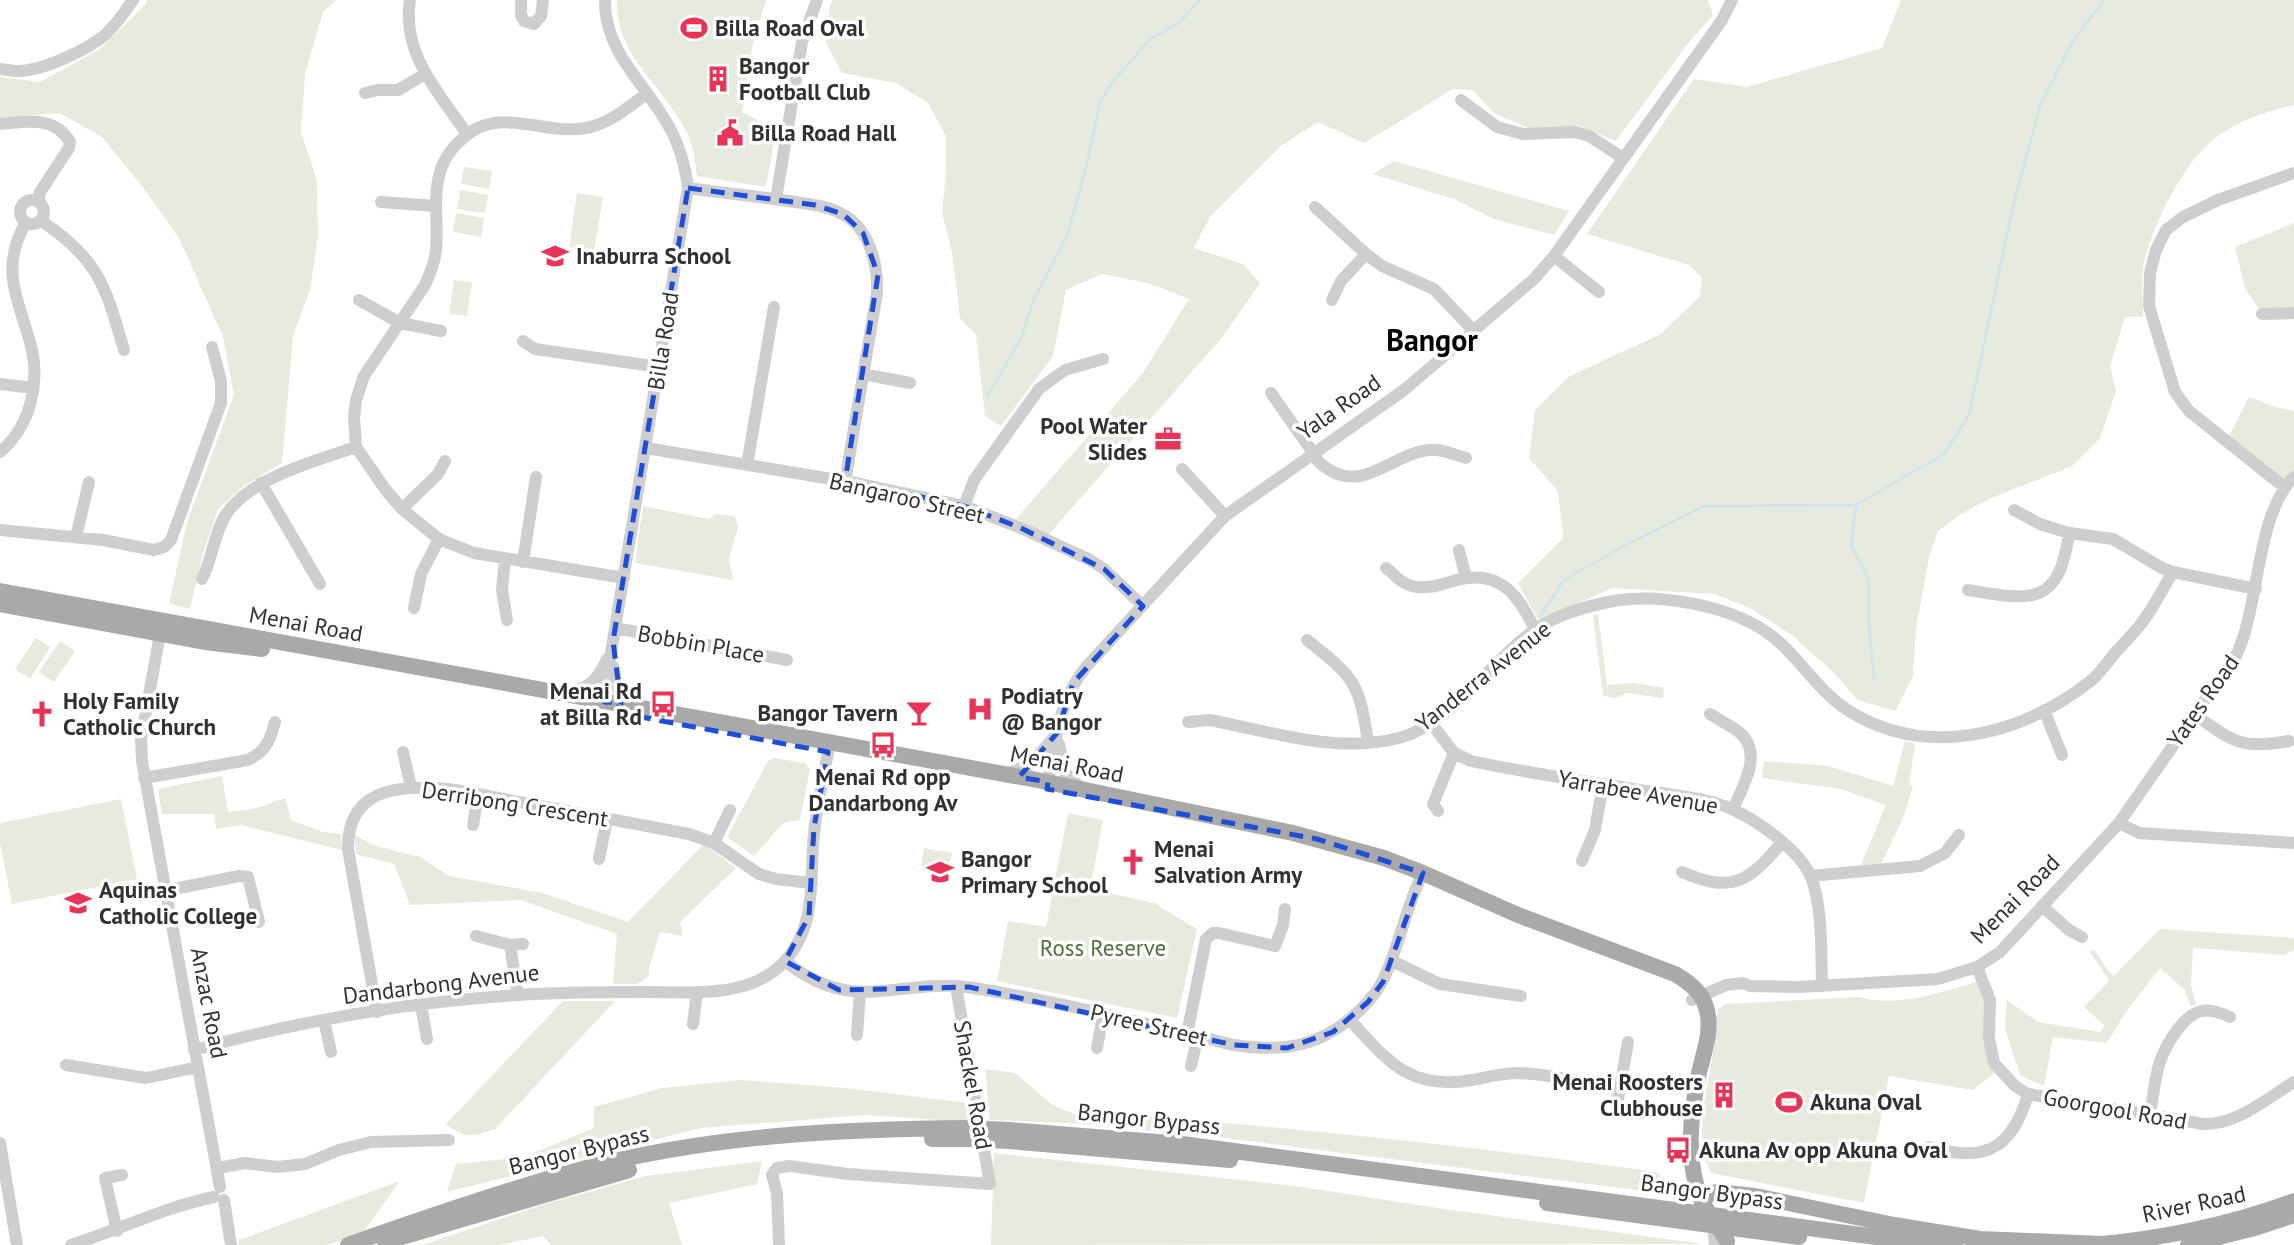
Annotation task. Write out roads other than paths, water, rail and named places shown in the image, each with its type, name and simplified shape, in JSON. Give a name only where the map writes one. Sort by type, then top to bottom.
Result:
[{"type":"main road","name":"Menai Road","points":[[0,591],[162,628],[1273,829]]},
{"type":"main road","name":"Menai Road","points":[[0,604],[539,689],[604,701],[614,709],[637,712]]},
{"type":"main road","name":"Menai Road","points":[[571,703],[592,705],[604,701]]},
{"type":"main road","name":"Menai Road","points":[[828,747],[999,774],[1047,786],[1083,789],[1350,847],[1423,873],[1614,953],[1675,974],[1691,985],[1698,1001]]},
{"type":"main road","points":[[1698,1001],[1708,1030],[1696,1093],[1691,1143],[1693,1171],[1700,1202]]},
{"type":"main road","points":[[1698,1001],[1698,1036],[1683,1141],[1686,1170],[1721,1241]]},
{"type":"main road","name":"Bangor Bypass","points":[[348,1245],[440,1212],[588,1168],[682,1149],[785,1135],[890,1129],[1182,1144],[1877,1237],[1955,1245]]},
{"type":"main road","name":"Bangor Bypass","points":[[377,1245],[620,1171],[696,1156],[870,1138],[971,1134]]},
{"type":"main road","name":"Bangor Bypass","points":[[1009,1135],[1241,1161],[1856,1245]]},
{"type":"main road","points":[[1691,1143],[1697,1167],[1704,1178],[1717,1185],[1755,1196]]},
{"type":"main road","points":[[1700,1202],[1714,1192],[1755,1196]]},
{"type":"main road","name":"River Road","points":[[1755,1196],[1958,1236],[2001,1241],[2095,1244],[2205,1227],[2294,1201]]},
{"type":"main road","name":"River Road","points":[[2188,1245],[2294,1215]]},
{"type":"street","points":[[0,69],[30,70],[85,48],[105,35],[133,0]]},
{"type":"street","points":[[410,0],[408,20],[411,40],[425,74],[467,134]]},
{"type":"street","points":[[521,0],[521,15],[524,20],[534,23],[541,16],[543,0]]},
{"type":"street","name":"Billa Road","points":[[604,701],[688,188],[685,166],[674,135],[622,61],[609,34],[605,0]]},
{"type":"street","points":[[776,199],[802,42],[817,0]]},
{"type":"street","name":"Yala Road","points":[[1047,786],[1064,705],[1073,683],[1225,516],[1404,390],[1534,279],[1554,257],[1722,20],[1732,0]]},
{"type":"street","points":[[366,93],[378,90],[395,91],[425,74]]},
{"type":"street","points":[[624,578],[474,553],[439,539],[402,509],[385,489],[356,447],[354,418],[364,376],[425,285],[432,270],[436,249],[438,178],[443,164],[455,146],[467,134],[480,127],[502,121],[574,130],[587,128],[622,112],[646,94]]},
{"type":"street","points":[[1461,100],[1497,127],[1523,134],[1575,132],[1589,136],[1623,158]]},
{"type":"street","points":[[0,124],[36,121],[52,125],[63,131],[70,142],[69,148],[40,192],[38,202]]},
{"type":"street","name":"Yates Road","points":[[2119,823],[2237,654],[2247,632],[2273,508],[2289,482],[2189,411],[2175,393],[2149,306],[2150,273],[2156,250],[2166,230],[2183,217],[2218,200],[2294,173]]},
{"type":"street","points":[[688,188],[815,205],[843,214],[863,233],[875,257],[877,293],[845,482]]},
{"type":"street","points":[[27,201],[38,202],[44,210],[40,220],[34,224],[26,222],[21,217],[21,206],[27,201]]},
{"type":"street","points":[[382,202],[436,206]]},
{"type":"street","points":[[1315,207],[1382,266],[1434,289],[1474,331]]},
{"type":"street","points":[[40,220],[61,234],[90,261],[107,295],[124,350]]},
{"type":"street","points":[[0,452],[16,437],[26,417],[33,388],[33,357],[13,289],[11,270],[14,244],[26,222]]},
{"type":"street","points":[[1332,300],[1341,281],[1366,254]]},
{"type":"street","points":[[1554,257],[1599,292]]},
{"type":"street","points":[[359,300],[400,323],[441,331]]},
{"type":"street","points":[[747,465],[774,307]]},
{"type":"street","points":[[2262,314],[2294,313]]},
{"type":"street","points":[[523,341],[535,349],[659,367]]},
{"type":"street","points":[[0,530],[76,537],[154,550],[164,547],[171,540],[221,403],[221,381],[212,347]]},
{"type":"street","points":[[964,506],[974,480],[1048,380],[1065,370],[1104,359]]},
{"type":"street","points":[[863,374],[911,383]]},
{"type":"street","points":[[0,384],[33,388]]},
{"type":"street","points":[[1272,393],[1318,462],[1337,475],[1360,477],[1415,452],[1432,449],[1466,458]]},
{"type":"street","points":[[202,579],[210,564],[220,527],[227,513],[245,494],[261,483],[356,447]]},
{"type":"street","name":"Bangaroo Street","points":[[646,448],[845,482],[964,506],[1021,528],[1090,560],[1104,569],[1143,606]]},
{"type":"street","points":[[402,509],[433,480],[445,461]]},
{"type":"street","points":[[1182,469],[1225,516]]},
{"type":"street","points":[[523,562],[536,477]]},
{"type":"street","points":[[76,537],[89,482]]},
{"type":"street","points":[[261,483],[320,584]]},
{"type":"street","points":[[2014,510],[2040,524],[2069,533],[2113,539],[2173,572],[2256,589]]},
{"type":"street","points":[[1968,590],[2007,597],[2031,596],[2052,586],[2065,561],[2069,533]]},
{"type":"street","points":[[414,608],[421,574],[439,539]]},
{"type":"street","points":[[1459,550],[1466,578]]},
{"type":"street","points":[[505,559],[502,590],[507,620]]},
{"type":"street","points":[[1386,568],[1404,583],[1425,588],[1466,578],[1486,578],[1502,583],[1515,594],[1535,629]]},
{"type":"street","name":"Yanderra Avenue","points":[[1188,722],[1210,720],[1334,743],[1400,737],[1431,723],[1482,680],[1508,652],[1535,629],[1566,614],[1595,605],[1622,600],[1677,600],[1720,610],[1765,632],[1817,685],[1847,709],[1877,724],[1910,734],[1943,738],[1969,737],[1994,732],[2044,710],[2093,679],[2144,621],[2173,572]]},
{"type":"street","name":"Anzac Road","points":[[162,628],[141,739],[144,778],[231,1245]]},
{"type":"street","points":[[539,689],[576,691],[589,685],[601,671],[614,635]]},
{"type":"street","points":[[614,635],[612,661],[616,684],[623,698],[637,712]]},
{"type":"street","name":"Bobbin Place","points":[[614,635],[787,660]]},
{"type":"street","points":[[1307,640],[1341,667],[1354,684],[1363,706],[1368,742]]},
{"type":"street","points":[[2044,710],[2062,755]]},
{"type":"street","points":[[1710,714],[1740,733],[1749,746],[1752,760],[1733,809]]},
{"type":"street","points":[[2194,714],[2239,743],[2252,745],[2289,741]]},
{"type":"street","points":[[144,778],[248,760],[261,753],[270,741],[275,722]]},
{"type":"street","points":[[1431,723],[1454,753],[1433,804],[1438,811]]},
{"type":"street","points":[[999,774],[1018,771],[1031,764],[1057,733]]},
{"type":"street","points":[[1057,733],[1065,773],[1083,789]]},
{"type":"street","name":"Dandarbong Avenue","points":[[194,1050],[256,1033],[421,1005],[517,995],[697,992],[734,989],[753,984],[770,975],[785,961],[799,942],[809,916],[814,827],[828,747]]},
{"type":"street","points":[[403,752],[411,787]]},
{"type":"street","name":"Yarrabee Avenue","points":[[1454,753],[1489,765],[1696,799],[1733,809],[1782,842],[1799,858],[1810,876],[1819,916],[1822,986]]},
{"type":"street","points":[[1582,861],[1595,830],[1603,784]]},
{"type":"street","name":"Derribong Crescent","points":[[377,1012],[350,862],[348,834],[355,813],[362,805],[375,796],[399,788],[444,789],[607,820],[670,829],[714,843],[759,874],[812,883]]},
{"type":"street","points":[[473,825],[478,795]]},
{"type":"street","points":[[714,843],[730,810]]},
{"type":"street","points":[[599,859],[607,820]]},
{"type":"street","points":[[2119,823],[2138,833],[2294,843]]},
{"type":"street","name":"Menai Road","points":[[1698,1001],[1734,984],[1822,986],[1938,979],[1977,967],[2000,952],[2119,823]]},
{"type":"street","points":[[1810,876],[1920,866],[1945,853],[1959,835]]},
{"type":"street","points":[[1682,872],[1702,881],[1726,884],[1747,877],[1765,862],[1782,842]]},
{"type":"street","name":"Pyree Street","points":[[785,961],[819,983],[860,993],[956,986],[999,992],[1262,1049],[1287,1048],[1310,1042],[1333,1031],[1350,1020],[1368,1002],[1383,982],[1392,961],[1423,873]]},
{"type":"street","points":[[164,891],[239,876],[248,877],[259,922]]},
{"type":"street","points":[[2042,906],[2069,930],[2082,937]]},
{"type":"street","points":[[1191,1066],[1206,939],[1213,933],[1219,933],[1275,946],[1283,925],[1285,909]]},
{"type":"street","points":[[477,936],[517,944],[517,995]]},
{"type":"street","points":[[1392,961],[1440,984],[1521,996]]},
{"type":"street","name":"Goorgool Road","points":[[1977,967],[1990,1000],[1989,1038],[1994,1063],[2015,1086],[2028,1094],[2150,1116],[2218,1124],[2233,1119],[2294,1082]]},
{"type":"street","name":"Shackel Road","points":[[779,1245],[777,1193],[772,1175],[777,1168],[789,1166],[848,1174],[990,1184],[956,986]]},
{"type":"street","points":[[693,1024],[697,992]]},
{"type":"street","points":[[857,1035],[860,993]]},
{"type":"street","points":[[421,1005],[428,1039]]},
{"type":"street","points":[[2150,1116],[2162,1053],[2187,1017],[2205,1010],[2217,1011],[2230,1017]]},
{"type":"street","points":[[1097,1048],[1103,1015]]},
{"type":"street","points":[[324,1020],[331,1052]]},
{"type":"street","points":[[1350,1020],[1386,1060],[1405,1073],[1425,1080],[1449,1083],[1497,1074],[1522,1073],[1620,1090]]},
{"type":"street","points":[[1617,1105],[1628,1042]]},
{"type":"street","points":[[66,1065],[146,1078],[198,1067]]},
{"type":"street","points":[[1929,1147],[1967,1154],[1988,1150],[2006,1139],[2018,1125],[2028,1094]]},
{"type":"street","points":[[218,1168],[245,1163],[277,1167],[305,1164],[339,1150],[371,1142],[449,1140]]},
{"type":"street","points":[[0,1143],[17,1245]]},
{"type":"street","points":[[117,1231],[105,1178],[122,1175]]},
{"type":"street","points":[[71,1245],[220,1194]]},
{"type":"waterway","points":[[987,397],[1022,336],[1033,301],[1067,236],[1086,168],[1100,102],[1111,84],[1151,38],[1178,24],[1200,0]]},
{"type":"waterway","points":[[1541,615],[1564,580],[1631,542],[1705,506],[1856,505],[1944,454],[1969,415],[2013,206],[2040,106],[2073,41],[2104,0]]},
{"type":"waterway","points":[[1856,505],[1851,545],[1869,580],[1869,624],[1874,679]]},
{"type":"place","name":"Billa Road Oval","points":[[694,28]]},
{"type":"place","name":"Bangor Football Club","points":[[718,79]]},
{"type":"place","name":"Billa Road Hall","points":[[730,133]]},
{"type":"place","name":"Inaburra School","points":[[555,256]]},
{"type":"place","name":"Pool Water Slides","points":[[1168,439]]},
{"type":"place","name":"Menai Rd at Billa Rd","points":[[663,704]]},
{"type":"place","name":"Podiatry @ Bangor","points":[[980,709]]},
{"type":"place","name":"Bangor Tavern","points":[[919,713]]},
{"type":"place","name":"Holy Family Catholic Church","points":[[42,714]]},
{"type":"place","name":"Menai Rd opp Dandarbong Av","points":[[883,745]]},
{"type":"place","name":"Menai Salvation Army","points":[[1133,862]]},
{"type":"place","name":"Bangor Primary School","points":[[940,872]]},
{"type":"place","name":"Aquinas Catholic College","points":[[78,903]]},
{"type":"place","name":"Menai Roosters Clubhouse","points":[[1724,1095]]},
{"type":"place","name":"Akuna Oval","points":[[1789,1102]]},
{"type":"place","name":"Akuna Av opp Akuna Oval","points":[[1678,1150]]},
{"type":"district","name":"Bangor","points":[[1432,341]]},
{"type":"park label","name":"Ross Reserve","points":[[1103,948]]}]
